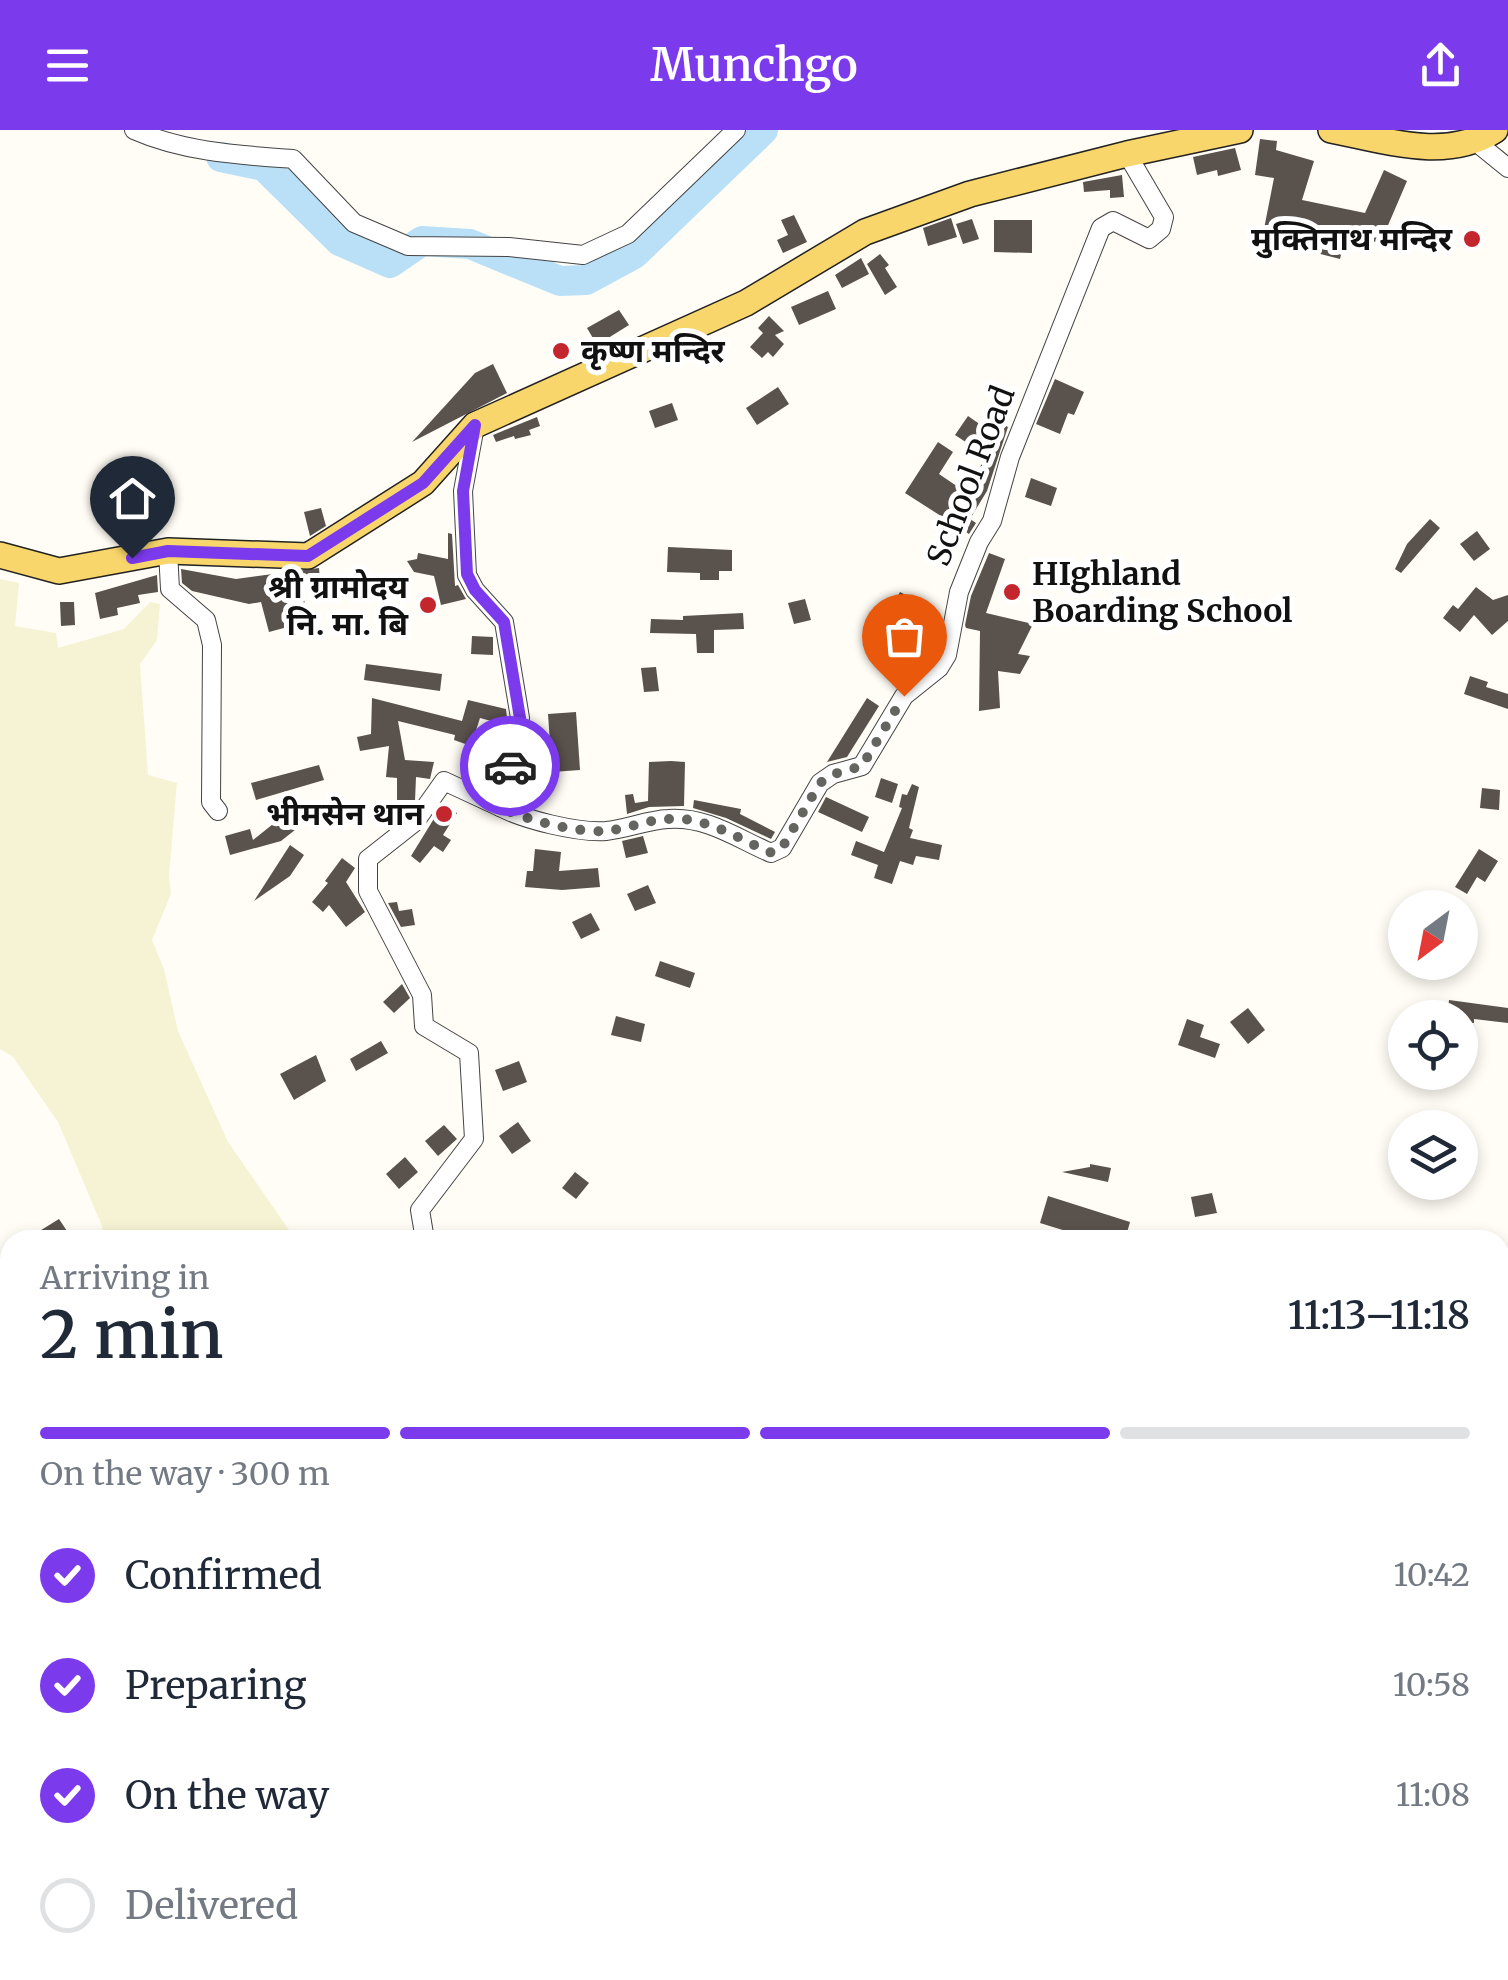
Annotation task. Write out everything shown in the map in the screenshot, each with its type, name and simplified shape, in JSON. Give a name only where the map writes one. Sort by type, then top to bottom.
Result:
[{"type":"main road","points":[[0,556],[59,571],[168,551],[308,556],[423,483],[475,425],[746,303],[865,232],[970,194],[1240,130]]},
{"type":"main road","points":[[1331,130],[1433,148],[1485,136]]},
{"type":"street","points":[[134,130],[158,140],[227,154],[293,159],[354,223],[408,246],[509,246],[583,255],[628,234],[736,130]]},
{"type":"street","points":[[1485,136],[1508,168]]},
{"type":"street","name":"School Road","points":[[500,807],[517,816],[593,831],[668,819],[695,821],[720,828],[772,853],[782,848],[820,783],[834,774],[862,766],[904,696],[939,668],[947,655],[959,592],[992,521],[1010,458],[1100,228],[1113,222],[1149,239],[1161,229],[1164,217],[1127,154]]},
{"type":"street","points":[[423,1230],[420,1210],[474,1139],[469,1053],[424,1026],[422,995],[368,891],[368,860],[415,822],[444,780],[500,807],[520,718],[504,622],[475,590],[467,574],[463,491],[475,425]]},
{"type":"street","points":[[168,551],[170,589],[206,620],[212,645],[211,802],[218,810]]},
{"type":"shaded area","points":[[0,579],[19,583],[15,626],[56,633],[58,648],[124,629],[150,602],[160,604],[157,640],[140,664],[148,775],[177,783],[169,875],[171,894],[152,940],[164,969],[178,1031],[228,1142],[289,1230],[103,1230],[58,1122],[13,1057],[0,1049]]},
{"type":"building","points":[[1260,139],[1277,141],[1276,150],[1314,161],[1302,200],[1365,213],[1384,170],[1407,181],[1380,244],[1347,230],[1340,259],[1262,239],[1274,178],[1255,175]]},
{"type":"building","points":[[1235,148],[1241,170],[1218,176],[1217,170],[1197,175],[1193,157]]},
{"type":"building","points":[[1122,175],[1124,197],[1110,198],[1110,190],[1084,192],[1083,182]]},
{"type":"building","points":[[794,215],[807,242],[783,253],[777,240],[788,235],[781,220]]},
{"type":"building","points":[[951,218],[957,237],[928,246],[923,228]]},
{"type":"building","points":[[972,219],[979,239],[963,244],[956,224]]},
{"type":"building","points":[[994,220],[1032,220],[1032,253],[994,252]]},
{"type":"building","points":[[880,254],[897,287],[885,295],[867,264]]},
{"type":"building","points":[[861,258],[869,274],[842,288],[835,275]]},
{"type":"building","points":[[828,291],[836,309],[799,325],[791,307]]},
{"type":"building","points":[[619,310],[629,325],[597,345],[587,328]]},
{"type":"building","points":[[769,316],[784,331],[775,335],[784,344],[773,357],[768,352],[762,358],[750,347],[763,333],[758,328]]},
{"type":"building","points":[[493,364],[507,393],[412,442],[475,373]]},
{"type":"building","points":[[1055,379],[1084,392],[1074,415],[1068,413],[1060,434],[1036,424]]},
{"type":"building","points":[[778,387],[789,404],[757,425],[746,408]]},
{"type":"building","points":[[672,403],[678,420],[655,428],[649,411]]},
{"type":"building","points":[[968,416],[998,437],[1008,427],[987,491],[970,519],[976,523],[969,534],[905,493],[938,442],[953,452],[939,474],[964,491],[987,456],[955,435]]},
{"type":"building","points":[[537,417],[540,426],[529,430],[531,435],[496,442],[493,435]]},
{"type":"building","points":[[1031,478],[1057,488],[1051,506],[1025,497]]},
{"type":"building","points":[[321,508],[326,526],[310,536],[304,512]]},
{"type":"building","points":[[1430,519],[1440,528],[1401,573],[1395,569],[1407,544]]},
{"type":"building","points":[[1477,531],[1490,549],[1474,561],[1460,544]]},
{"type":"building","points":[[448,533],[452,534],[455,586],[466,599],[441,605],[434,576],[414,572],[407,561],[417,559],[418,553],[448,559]]},
{"type":"building","points":[[668,547],[732,550],[732,571],[719,571],[719,580],[700,580],[700,573],[667,572]]},
{"type":"building","points":[[989,553],[1005,559],[986,613],[1033,624],[1018,654],[1030,656],[1020,674],[998,671],[1000,708],[979,711],[980,631],[965,625],[971,596]]},
{"type":"building","points":[[319,568],[320,580],[300,586],[310,621],[269,632],[261,602],[249,604],[192,591],[182,583],[181,569],[236,579]]},
{"type":"building","points":[[157,575],[158,592],[138,595],[140,603],[117,608],[118,615],[100,619],[95,593]]},
{"type":"building","points":[[1476,587],[1493,600],[1508,595],[1508,621],[1492,635],[1474,615],[1460,632],[1443,618],[1453,605],[1458,609]]},
{"type":"building","points":[[900,592],[938,612],[930,628],[904,615],[898,626],[886,619]]},
{"type":"building","points":[[805,599],[811,620],[794,624],[788,603]]},
{"type":"building","points":[[60,602],[74,602],[75,625],[61,626]]},
{"type":"building","points":[[743,613],[744,629],[714,630],[714,653],[697,653],[696,634],[650,633],[651,619],[683,620],[683,616]]},
{"type":"building","points":[[931,631],[937,639],[935,650],[913,673],[908,670]]},
{"type":"building","points":[[472,636],[493,637],[493,655],[471,654]]},
{"type":"building","points":[[366,664],[442,674],[440,691],[364,680]]},
{"type":"building","points":[[656,667],[659,691],[644,692],[641,668]]},
{"type":"building","points":[[1470,676],[1488,682],[1486,687],[1508,694],[1508,709],[1464,694]]},
{"type":"building","points":[[372,698],[462,721],[468,700],[506,709],[506,725],[480,718],[471,746],[454,740],[455,735],[398,721],[405,760],[434,762],[430,779],[416,777],[415,801],[397,801],[397,778],[386,777],[389,746],[360,751],[357,737],[371,734]]},
{"type":"building","points":[[867,698],[879,706],[847,757],[827,762]]},
{"type":"building","points":[[576,712],[580,770],[552,772],[548,714]]},
{"type":"building","points":[[649,762],[685,762],[684,806],[649,807],[627,814],[625,795],[633,794],[635,803],[648,801]]},
{"type":"building","points":[[319,765],[324,780],[256,800],[251,783]]},
{"type":"building","points":[[881,778],[898,784],[892,803],[875,797]]},
{"type":"building","points":[[912,784],[919,787],[910,838],[942,845],[939,860],[916,856],[913,865],[900,861],[892,884],[874,878],[878,865],[851,855],[856,841],[884,852],[902,808],[902,794],[907,795]]},
{"type":"building","points":[[1482,788],[1500,790],[1499,810],[1480,808]]},
{"type":"building","points":[[826,797],[869,817],[862,832],[818,812]]},
{"type":"building","points":[[694,800],[741,809],[740,814],[775,832],[771,839],[693,808]]},
{"type":"building","points":[[443,804],[457,813],[443,835],[451,840],[443,852],[434,846],[420,863],[411,856]]},
{"type":"building","points":[[293,808],[305,822],[281,841],[230,855],[225,836],[250,829],[253,840]]},
{"type":"building","points":[[643,836],[648,853],[626,858],[622,841]]},
{"type":"building","points":[[290,845],[304,855],[290,876],[254,901]]},
{"type":"building","points":[[535,849],[561,852],[559,871],[598,868],[600,887],[525,887],[527,871],[533,871]]},
{"type":"building","points":[[1479,849],[1498,861],[1485,882],[1477,877],[1469,890],[1455,887]]},
{"type":"building","points":[[342,858],[355,868],[346,882],[365,912],[346,927],[329,905],[323,912],[312,902]]},
{"type":"building","points":[[648,885],[656,903],[635,911],[627,894]]},
{"type":"building","points":[[397,902],[399,911],[412,909],[415,925],[401,927],[388,903]]},
{"type":"building","points":[[591,913],[600,930],[581,939],[572,922]]},
{"type":"building","points":[[660,961],[695,973],[690,988],[655,976]]},
{"type":"building","points":[[402,984],[410,998],[394,1013],[383,1002]]},
{"type":"building","points":[[1478,1004],[1508,1008],[1508,1023],[1478,1019]]},
{"type":"building","points":[[1248,1008],[1265,1030],[1248,1044],[1230,1022]]},
{"type":"building","points":[[616,1016],[645,1024],[641,1042],[611,1035]]},
{"type":"building","points":[[1187,1019],[1204,1025],[1200,1037],[1220,1044],[1215,1058],[1178,1045]]},
{"type":"building","points":[[381,1041],[388,1053],[356,1071],[350,1059]]},
{"type":"building","points":[[316,1055],[326,1081],[294,1100],[280,1074]]},
{"type":"building","points":[[519,1061],[527,1082],[503,1091],[495,1070]]},
{"type":"building","points":[[518,1122],[531,1141],[512,1154],[499,1136]]},
{"type":"building","points":[[444,1125],[457,1139],[438,1156],[425,1141]]},
{"type":"building","points":[[405,1157],[418,1172],[399,1189],[386,1174]]},
{"type":"building","points":[[1090,1167],[1111,1168],[1108,1182],[1062,1172]]},
{"type":"building","points":[[575,1172],[589,1183],[576,1199],[562,1188]]},
{"type":"building","points":[[1212,1193],[1217,1213],[1195,1217],[1191,1197]]},
{"type":"building","points":[[1048,1196],[1130,1222],[1128,1230],[1063,1230],[1040,1223]]},
{"type":"building","points":[[59,1219],[66,1230],[41,1230]]},
{"type":"waterway","points":[[221,157],[264,166],[340,241],[390,263],[422,241],[470,244],[560,281],[586,280],[634,254],[763,130]]},
{"type":"way so far","points":[[510,766],[500,807],[517,816],[593,831],[668,819],[695,821],[720,828],[772,853],[782,848],[820,783],[834,774],[862,766],[904,696]]},
{"type":"place","name":"मुक्तिनाथ मन्दिर","points":[[1472,239]]},
{"type":"place","name":"कृष्ण मन्दिर","points":[[561,351]]},
{"type":"place","name":"HIghland Boarding School","points":[[1012,592]]},
{"type":"place","name":"श्री ग्रामोदय नि. मा. बि","points":[[428,605]]},
{"type":"place","name":"भीमसेन थान","points":[[444,814]]},
{"type":"route","points":[[132,558],[168,551],[308,556],[423,483],[475,425],[463,491],[467,574],[475,590],[504,622],[520,718],[510,766]]}]
